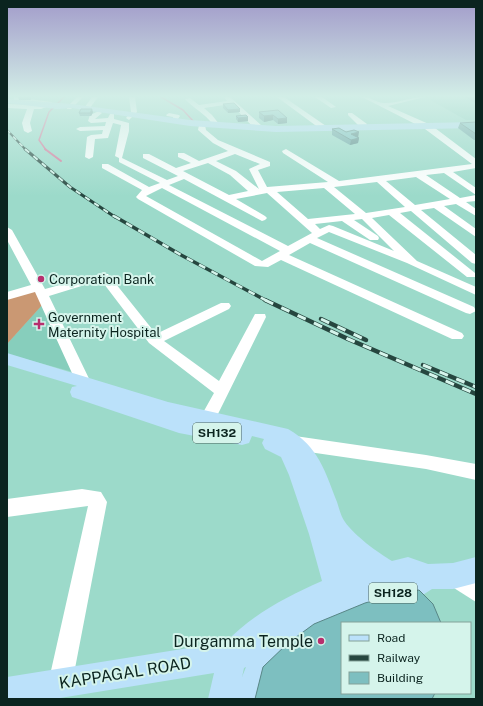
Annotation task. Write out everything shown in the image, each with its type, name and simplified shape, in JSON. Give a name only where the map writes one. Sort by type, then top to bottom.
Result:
[{"type":"main road","name":"SH132","points":[[7,359],[179,425],[272,443],[284,448],[291,454],[346,596]]},
{"type":"main road","name":"SH132","points":[[7,369],[168,409],[274,433],[295,443],[302,449],[309,460],[336,528],[346,596]]},
{"type":"main road","points":[[336,528],[359,554],[372,564],[391,574]]},
{"type":"main road","name":"SH128","points":[[266,650],[346,596],[391,574],[408,570],[452,574]]},
{"type":"main road","name":"SH128","points":[[346,596],[415,587],[452,574]]},
{"type":"main road","points":[[223,699],[232,656],[252,635],[274,619],[346,596]]},
{"type":"main road","points":[[249,699],[266,650]]},
{"type":"main road","name":"KAPPAGAL ROAD","points":[[7,692],[266,650]]},
{"type":"street","points":[[89,157],[91,137],[106,136],[107,130]]},
{"type":"street","points":[[125,130],[120,158],[285,254],[457,336]]},
{"type":"street","points":[[202,130],[207,138],[267,164],[253,169],[267,190],[306,222],[314,236],[470,310]]},
{"type":"street","points":[[431,130],[476,164]]},
{"type":"street","points":[[286,152],[331,184],[412,263]]},
{"type":"street","points":[[175,172],[242,153]]},
{"type":"street","points":[[236,161],[242,153]]},
{"type":"street","points":[[181,155],[199,164]]},
{"type":"street","points":[[146,156],[228,198],[262,218]]},
{"type":"street","points":[[210,161],[234,173],[255,192]]},
{"type":"street","points":[[228,198],[267,190],[378,179],[445,170],[476,164]]},
{"type":"street","points":[[105,166],[148,190]]},
{"type":"street","points":[[445,170],[476,192]]},
{"type":"street","points":[[418,174],[476,213]]},
{"type":"street","points":[[184,176],[148,190],[143,193],[142,197],[259,264],[264,265],[329,228],[476,291]]},
{"type":"street","points":[[378,179],[476,261]]},
{"type":"street","points":[[306,222],[364,216],[476,198]]},
{"type":"street","points":[[437,204],[476,234]]},
{"type":"street","points":[[392,212],[474,274]]},
{"type":"street","points":[[344,218],[374,238]]},
{"type":"street","points":[[7,230],[40,290],[85,388]]},
{"type":"street","points":[[455,281],[474,274]]},
{"type":"street","points":[[7,296],[104,276],[154,340],[222,391]]},
{"type":"street","points":[[154,340],[225,306]]},
{"type":"street","points":[[208,418],[260,317]]},
{"type":"street","points":[[295,443],[426,462],[476,472]]},
{"type":"street","points":[[7,508],[82,497],[94,498],[98,502],[60,684]]},
{"type":"street","points":[[452,574],[476,591]]},
{"type":"shaded area","points":[[37,288],[44,303],[7,344],[7,297]]},
{"type":"shaded area","name":"Government Maternity Hospital","points":[[44,303],[73,372],[7,354],[7,344]]},
{"type":"building","points":[[334,130],[342,130],[346,132],[354,130],[359,132],[351,134],[359,138],[351,140]]},
{"type":"building","points":[[470,130],[476,130],[476,134]]},
{"type":"building","name":"Durgamma Temple","points":[[419,590],[433,604],[441,622],[341,622],[341,694],[434,694],[432,699],[255,699],[263,667],[288,643],[314,624],[365,603],[401,593]]},
{"type":"waterway","points":[[43,130],[39,140],[46,149]]},
{"type":"waterway","points":[[46,149],[61,161]]},
{"type":"railway","points":[[7,130],[25,149]]},
{"type":"railway","points":[[25,149],[70,187],[115,217]]},
{"type":"railway","points":[[114,216],[181,255],[266,301]]},
{"type":"railway","points":[[266,301],[348,339],[476,394]]},
{"type":"railway","points":[[321,319],[366,340]]},
{"type":"railway","points":[[423,365],[476,387]]},
{"type":"place","name":"Corporation Bank","points":[[41,279]]},
{"type":"place","name":"Government Maternity Hospital","points":[[39,324]]},
{"type":"place","name":"Durgamma Temple","points":[[321,641]]}]
